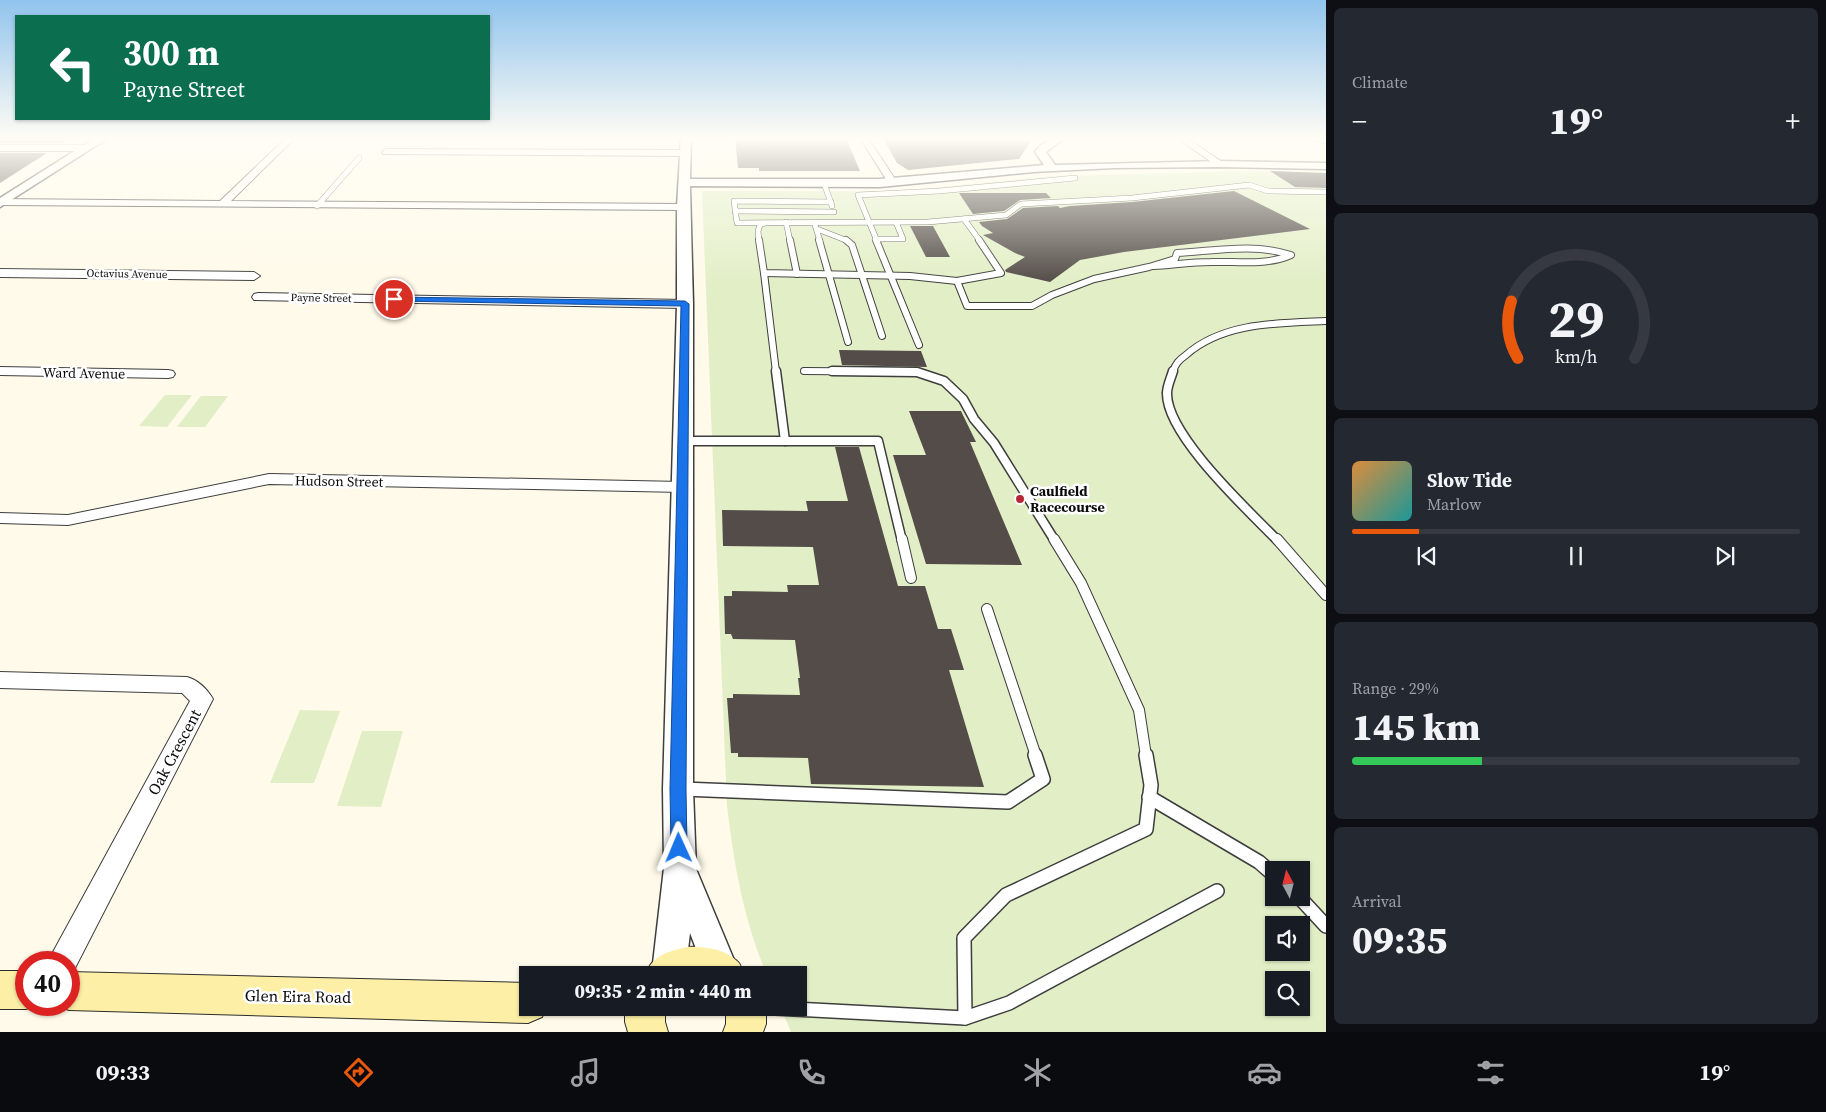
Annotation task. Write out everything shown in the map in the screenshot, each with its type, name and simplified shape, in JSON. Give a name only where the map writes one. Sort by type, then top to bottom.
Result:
[{"type":"main road","points":[[681,966],[695,964],[705,966]]},
{"type":"main road","name":"Glen Eira Road","points":[[80,991],[420,998],[519,1003]]},
{"type":"main road","points":[[645,1016],[648,1032]]},
{"type":"street","points":[[0,202],[26,186]]},
{"type":"street","points":[[221,205],[241,186]]},
{"type":"street","points":[[668,966],[680,868],[678,789],[683,487],[685,304],[683,207],[685,186]]},
{"type":"street","points":[[0,202],[317,206],[683,207]]},
{"type":"street","name":"Octavius Avenue","points":[[0,273],[254,276]]},
{"type":"street","name":"Payne Street","points":[[258,297],[685,304]]},
{"type":"street","name":"Ward Avenue","points":[[0,371],[168,374]]},
{"type":"street","name":"Hudson Street","points":[[0,518],[68,520],[269,479],[683,487]]},
{"type":"street","name":"Oak Crescent","points":[[0,680],[187,685],[202,699],[69,951]]},
{"type":"street","points":[[680,868],[721,966]]},
{"type":"lane","points":[[317,206],[334,186]]},
{"type":"lane","points":[[825,186],[837,223]]},
{"type":"lane","points":[[919,346],[858,195],[906,194],[978,186]]},
{"type":"lane","points":[[831,202],[734,201],[737,223],[786,222],[815,226],[837,223],[928,222],[964,219],[1006,215],[1021,204],[1132,198],[1238,186]]},
{"type":"lane","points":[[1252,186],[1268,191],[1326,192]]},
{"type":"lane","points":[[735,212],[834,212]]},
{"type":"lane","points":[[764,273],[890,276],[957,280],[1001,273],[964,219]]},
{"type":"lane","points":[[786,222],[797,274]]},
{"type":"lane","points":[[875,239],[903,239],[896,222]]},
{"type":"lane","points":[[766,223],[760,225],[758,231],[785,441]]},
{"type":"lane","points":[[815,226],[848,342]]},
{"type":"lane","points":[[815,226],[852,244],[882,336]]},
{"type":"lane","points":[[957,280],[967,306],[1032,306],[1052,295],[1094,279],[1153,266],[1175,259],[1177,253],[1267,249],[1283,251],[1291,256],[1286,259],[1153,266]]},
{"type":"lane","points":[[1326,321],[1274,323],[1219,334],[1198,344],[1175,364],[1167,394],[1180,431],[1196,455],[1291,554],[1326,595]]},
{"type":"lane","points":[[804,371],[917,372],[944,381],[963,399],[974,419],[994,444],[1081,583],[1139,710],[1150,785],[1146,829],[1006,895],[964,938],[965,1018]]},
{"type":"lane","points":[[683,441],[878,441],[911,578]]},
{"type":"lane","points":[[678,789],[1008,802],[1043,779],[987,609]]},
{"type":"lane","points":[[1149,797],[1265,867]]},
{"type":"lane","points":[[752,1021],[965,1018],[1009,1003],[1217,891]]},
{"type":"lane","points":[[1307,906],[1326,926]]},
{"type":"green space","name":"Caulfield Racecourse","points":[[950,186],[1326,186],[1326,1032],[791,1032],[784,1016],[807,1016],[807,966],[763,966],[752,934],[741,892],[727,806],[702,191],[901,191]]},
{"type":"green space","points":[[165,395],[192,395],[167,427],[139,426]]},
{"type":"green space","points":[[201,396],[228,396],[205,427],[177,427]]},
{"type":"green space","points":[[300,710],[340,711],[314,783],[270,783]]},
{"type":"green space","points":[[362,731],[403,731],[381,807],[337,806]]},
{"type":"building","points":[[1294,186],[1326,186],[1326,188]]},
{"type":"building","points":[[1234,191],[1310,229],[1124,252],[1080,260],[1050,282],[1006,272],[1005,270],[1025,257],[983,235],[993,233],[979,222],[1007,219],[1023,208],[1058,206],[1060,208]]},
{"type":"building","points":[[959,193],[1046,193],[1051,198],[1020,200],[1004,211],[973,214]]},
{"type":"building","points":[[910,226],[933,226],[950,257],[926,257]]},
{"type":"building","points":[[839,350],[921,351],[927,367],[842,365]]},
{"type":"building","points":[[909,411],[961,411],[976,442],[970,442],[1022,565],[926,564],[893,455],[926,455]]},
{"type":"building","points":[[835,447],[859,447],[898,586],[925,586],[938,629],[951,629],[964,670],[949,670],[984,787],[811,784],[808,758],[738,757],[738,753],[731,753],[727,698],[733,698],[733,694],[800,695],[798,678],[800,678],[795,640],[733,639],[731,634],[725,634],[724,596],[732,596],[732,591],[788,592],[787,585],[819,585],[813,547],[723,546],[722,510],[808,511],[806,501],[848,501]]},
{"type":"place","name":"Caulfield Racecourse","points":[[1020,499]]},
{"type":"route","points":[[394,299],[685,304],[678,789],[679,848]]}]
